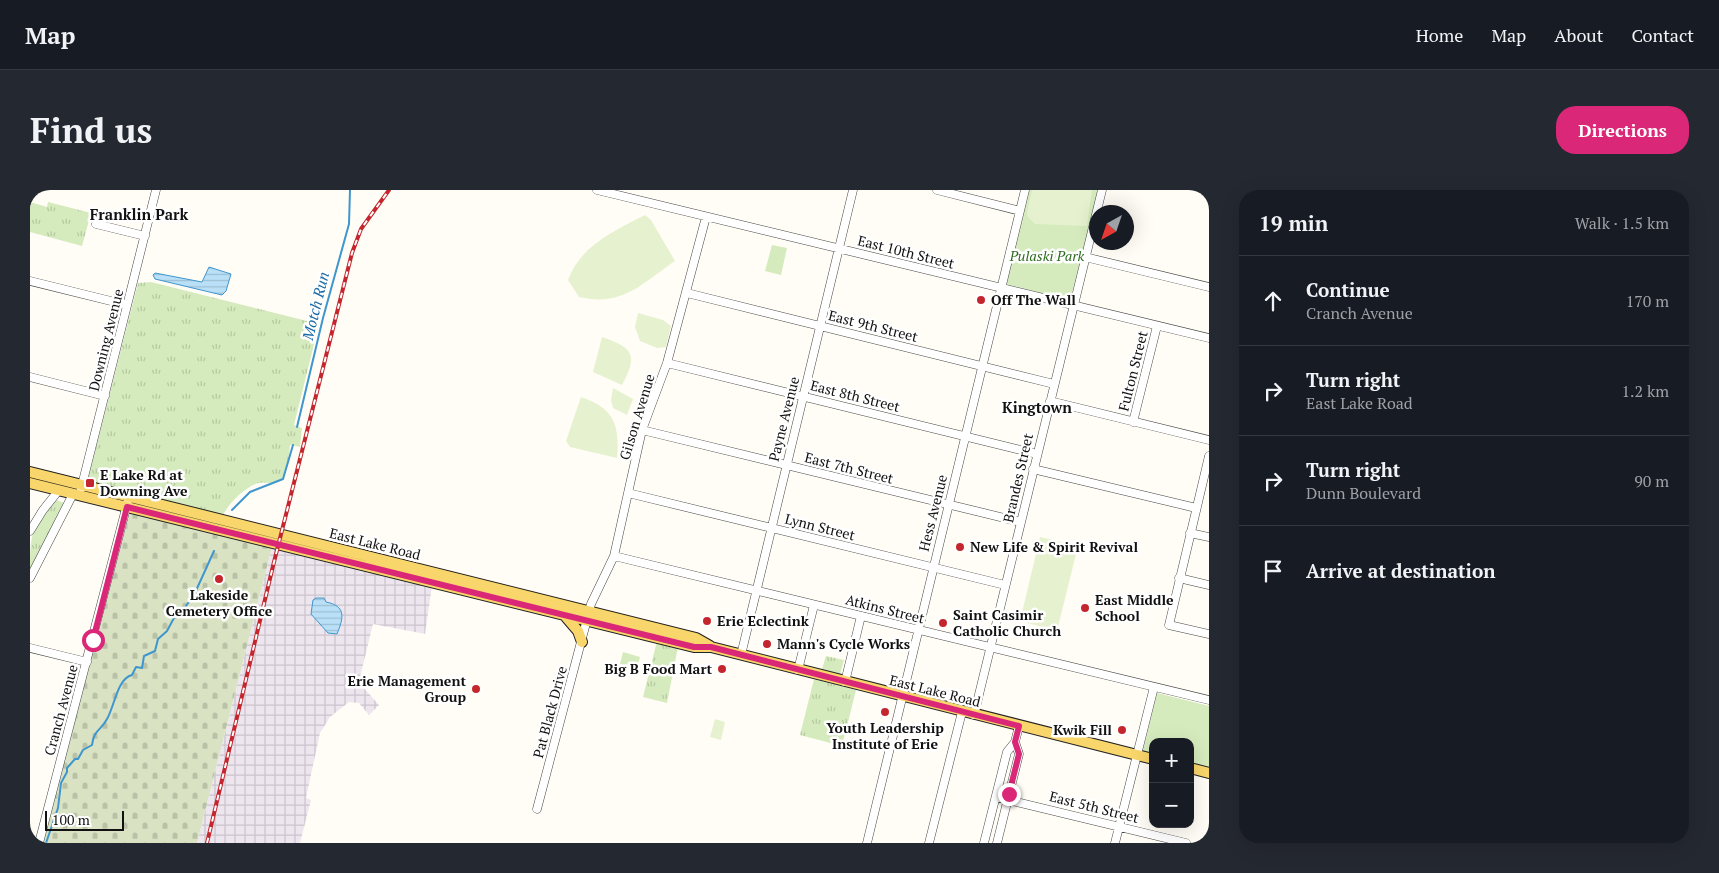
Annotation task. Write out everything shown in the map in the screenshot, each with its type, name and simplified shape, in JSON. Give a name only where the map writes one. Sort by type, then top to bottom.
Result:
[{"type":"main road","name":"East Lake Road","points":[[30,472],[78,492]]},
{"type":"main road","name":"East Lake Road","points":[[30,483],[128,502],[588,617],[696,638],[711,647],[741,655],[1149,758]]},
{"type":"main road","name":"East Lake Road","points":[[128,502],[566,617],[588,617]]},
{"type":"main road","points":[[566,617],[578,631],[582,642]]},
{"type":"main road","points":[[1194,769],[1209,773]]},
{"type":"street","name":"Downing Avenue","points":[[30,578],[78,492],[105,396],[156,190]]},
{"type":"street","name":"East 10th Street","points":[[597,190],[1209,338]]},
{"type":"street","name":"Payne Avenue","points":[[741,655],[785,465],[853,190]]},
{"type":"street","points":[[936,190],[1020,211]]},
{"type":"street","name":"Hess Avenue","points":[[867,843],[1025,190]]},
{"type":"street","name":"Brandes Street","points":[[974,715],[1102,190]]},
{"type":"street","name":"Gilson Avenue","points":[[588,617],[595,595],[614,556],[642,430],[667,363],[706,216]]},
{"type":"street","points":[[96,224],[145,236]]},
{"type":"street","points":[[1085,257],[1209,287]]},
{"type":"street","points":[[30,281],[127,305]]},
{"type":"street","name":"East 9th Street","points":[[686,293],[1054,384]]},
{"type":"street","name":"Fulton Street","points":[[1134,422],[1157,326]]},
{"type":"street","name":"East 8th Street","points":[[667,363],[1037,454]]},
{"type":"street","points":[[30,377],[105,396]]},
{"type":"street","points":[[1050,401],[1209,440]]},
{"type":"street","name":"East 7th Street","points":[[642,430],[1021,522]]},
{"type":"street","points":[[1209,456],[1205,488],[1196,508],[1168,624],[1209,634]]},
{"type":"street","points":[[1033,469],[1196,508]]},
{"type":"street","points":[[30,531],[42,510],[59,490]]},
{"type":"street","name":"Lynn Street","points":[[628,493],[1005,585]]},
{"type":"street","name":"Cranch Avenue","points":[[39,843],[128,502]]},
{"type":"street","points":[[1190,533],[1209,537]]},
{"type":"street","name":"Atkins Street","points":[[614,556],[1209,700]]},
{"type":"street","points":[[1179,578],[1209,586]]},
{"type":"street","points":[[798,670],[814,604]]},
{"type":"street","points":[[844,682],[861,616]]},
{"type":"street","name":"Pat Black Drive","points":[[538,809],[588,617]]},
{"type":"street","points":[[30,648],[87,662]]},
{"type":"street","points":[[1115,843],[1154,687]]},
{"type":"street","points":[[929,843],[962,712]]},
{"type":"street","points":[[984,843],[1007,752],[1015,742],[1019,726]]},
{"type":"street","points":[[997,843],[1019,754],[1015,742]]},
{"type":"street","name":"East 5th Street","points":[[996,796],[1186,843]]},
{"type":"shaded area","points":[[272,547],[432,586],[425,634],[373,624],[360,677],[363,687],[379,705],[369,715],[359,703],[349,702],[330,717],[320,733],[306,798],[311,800],[300,843],[197,843]]},
{"type":"green space","name":"Pulaski Park","points":[[1028,190],[1099,190],[1095,205],[1089,205],[1089,228],[1070,300],[1006,284]]},
{"type":"green space","points":[[1032,190],[1092,190],[1087,226],[1035,224],[1028,217],[1027,213]]},
{"type":"green space","points":[[30,202],[47,207],[48,202],[91,213],[82,246],[30,232]]},
{"type":"green space","points":[[645,215],[651,220],[675,261],[641,285],[620,296],[608,299],[579,297],[568,280],[581,257],[610,233]]},
{"type":"green space","points":[[772,245],[787,248],[781,275],[765,271]]},
{"type":"green space","points":[[151,282],[319,324],[294,425],[302,428],[300,447],[290,445],[284,476],[278,482],[258,483],[247,488],[233,501],[223,515],[90,482],[88,479],[138,283]]},
{"type":"green space","points":[[638,313],[663,320],[671,326],[666,347],[657,348],[640,341],[635,327]]},
{"type":"green space","points":[[602,337],[621,345],[630,354],[630,366],[622,385],[593,372]]},
{"type":"green space","points":[[613,388],[633,399],[627,415],[613,408],[611,400]]},
{"type":"green space","points":[[581,397],[592,401],[608,412],[616,427],[617,458],[570,447],[566,441]]},
{"type":"green space","points":[[57,500],[64,503],[30,573],[30,551],[33,532],[41,515]]},
{"type":"green space","points":[[130,512],[272,547],[197,843],[42,843]]},
{"type":"green space","points":[[1040,537],[1078,546],[1057,631],[1020,621]]},
{"type":"green space","points":[[657,641],[678,647],[667,703],[643,697]]},
{"type":"green space","points":[[623,652],[640,657],[637,668],[620,664]]},
{"type":"green space","points":[[826,656],[844,660],[840,674],[822,669]]},
{"type":"green space","points":[[814,679],[856,690],[842,746],[800,735]]},
{"type":"green space","points":[[1157,693],[1209,706],[1209,768],[1194,764],[1194,738],[1149,738],[1149,752],[1143,751]]},
{"type":"green space","points":[[715,719],[725,722],[721,740],[710,737]]},
{"type":"water","points":[[209,267],[231,274],[226,291],[222,295],[155,279],[153,275],[155,273],[202,282]]},
{"type":"water","points":[[324,598],[326,602],[340,609],[342,617],[337,634],[328,633],[311,614],[313,600]]},
{"type":"waterway","name":"Motch Run","points":[[297,427],[323,318],[349,224],[350,190]]},
{"type":"waterway","name":"Motch Run","points":[[232,510],[250,492],[283,479],[293,445]]},
{"type":"waterway","name":"Motch Run","points":[[46,843],[58,808],[61,783],[67,768],[75,759],[78,759],[83,750],[92,745],[96,733],[110,713],[123,682],[132,675],[136,667],[142,668],[144,656],[155,651],[158,639],[167,631],[175,616],[183,610],[194,595],[214,551]]},
{"type":"railway","points":[[207,843],[273,566],[352,253],[361,229],[389,190]]},
{"type":"place","name":"Off The Wall","points":[[981,300]]},
{"type":"place","name":"E Lake Rd at Downing Ave","points":[[90,483]]},
{"type":"place","name":"New Life & Spirit Revival","points":[[960,547]]},
{"type":"place","name":"Lakeside Cemetery Office","points":[[219,579]]},
{"type":"place","name":"East Middle School","points":[[1085,608]]},
{"type":"place","name":"Erie Eclectink","points":[[707,621]]},
{"type":"place","name":"Saint Casimir Catholic Church","points":[[943,623]]},
{"type":"place","name":"Mann's Cycle Works","points":[[767,644]]},
{"type":"place","name":"Big B Food Mart","points":[[722,669]]},
{"type":"place","name":"Erie Management Group","points":[[476,689]]},
{"type":"place","name":"Youth Leadership Institute of Erie","points":[[885,712]]},
{"type":"place","name":"Kwik Fill","points":[[1122,730]]},
{"type":"district","name":"Franklin Park","points":[[139,215]]},
{"type":"district","name":"Kingtown","points":[[1037,408]]},
{"type":"route","points":[[93,640],[127,507],[587,622],[603,624],[694,647],[711,647],[1019,726],[1015,742],[1018,746],[1019,754],[1009,794]]}]
